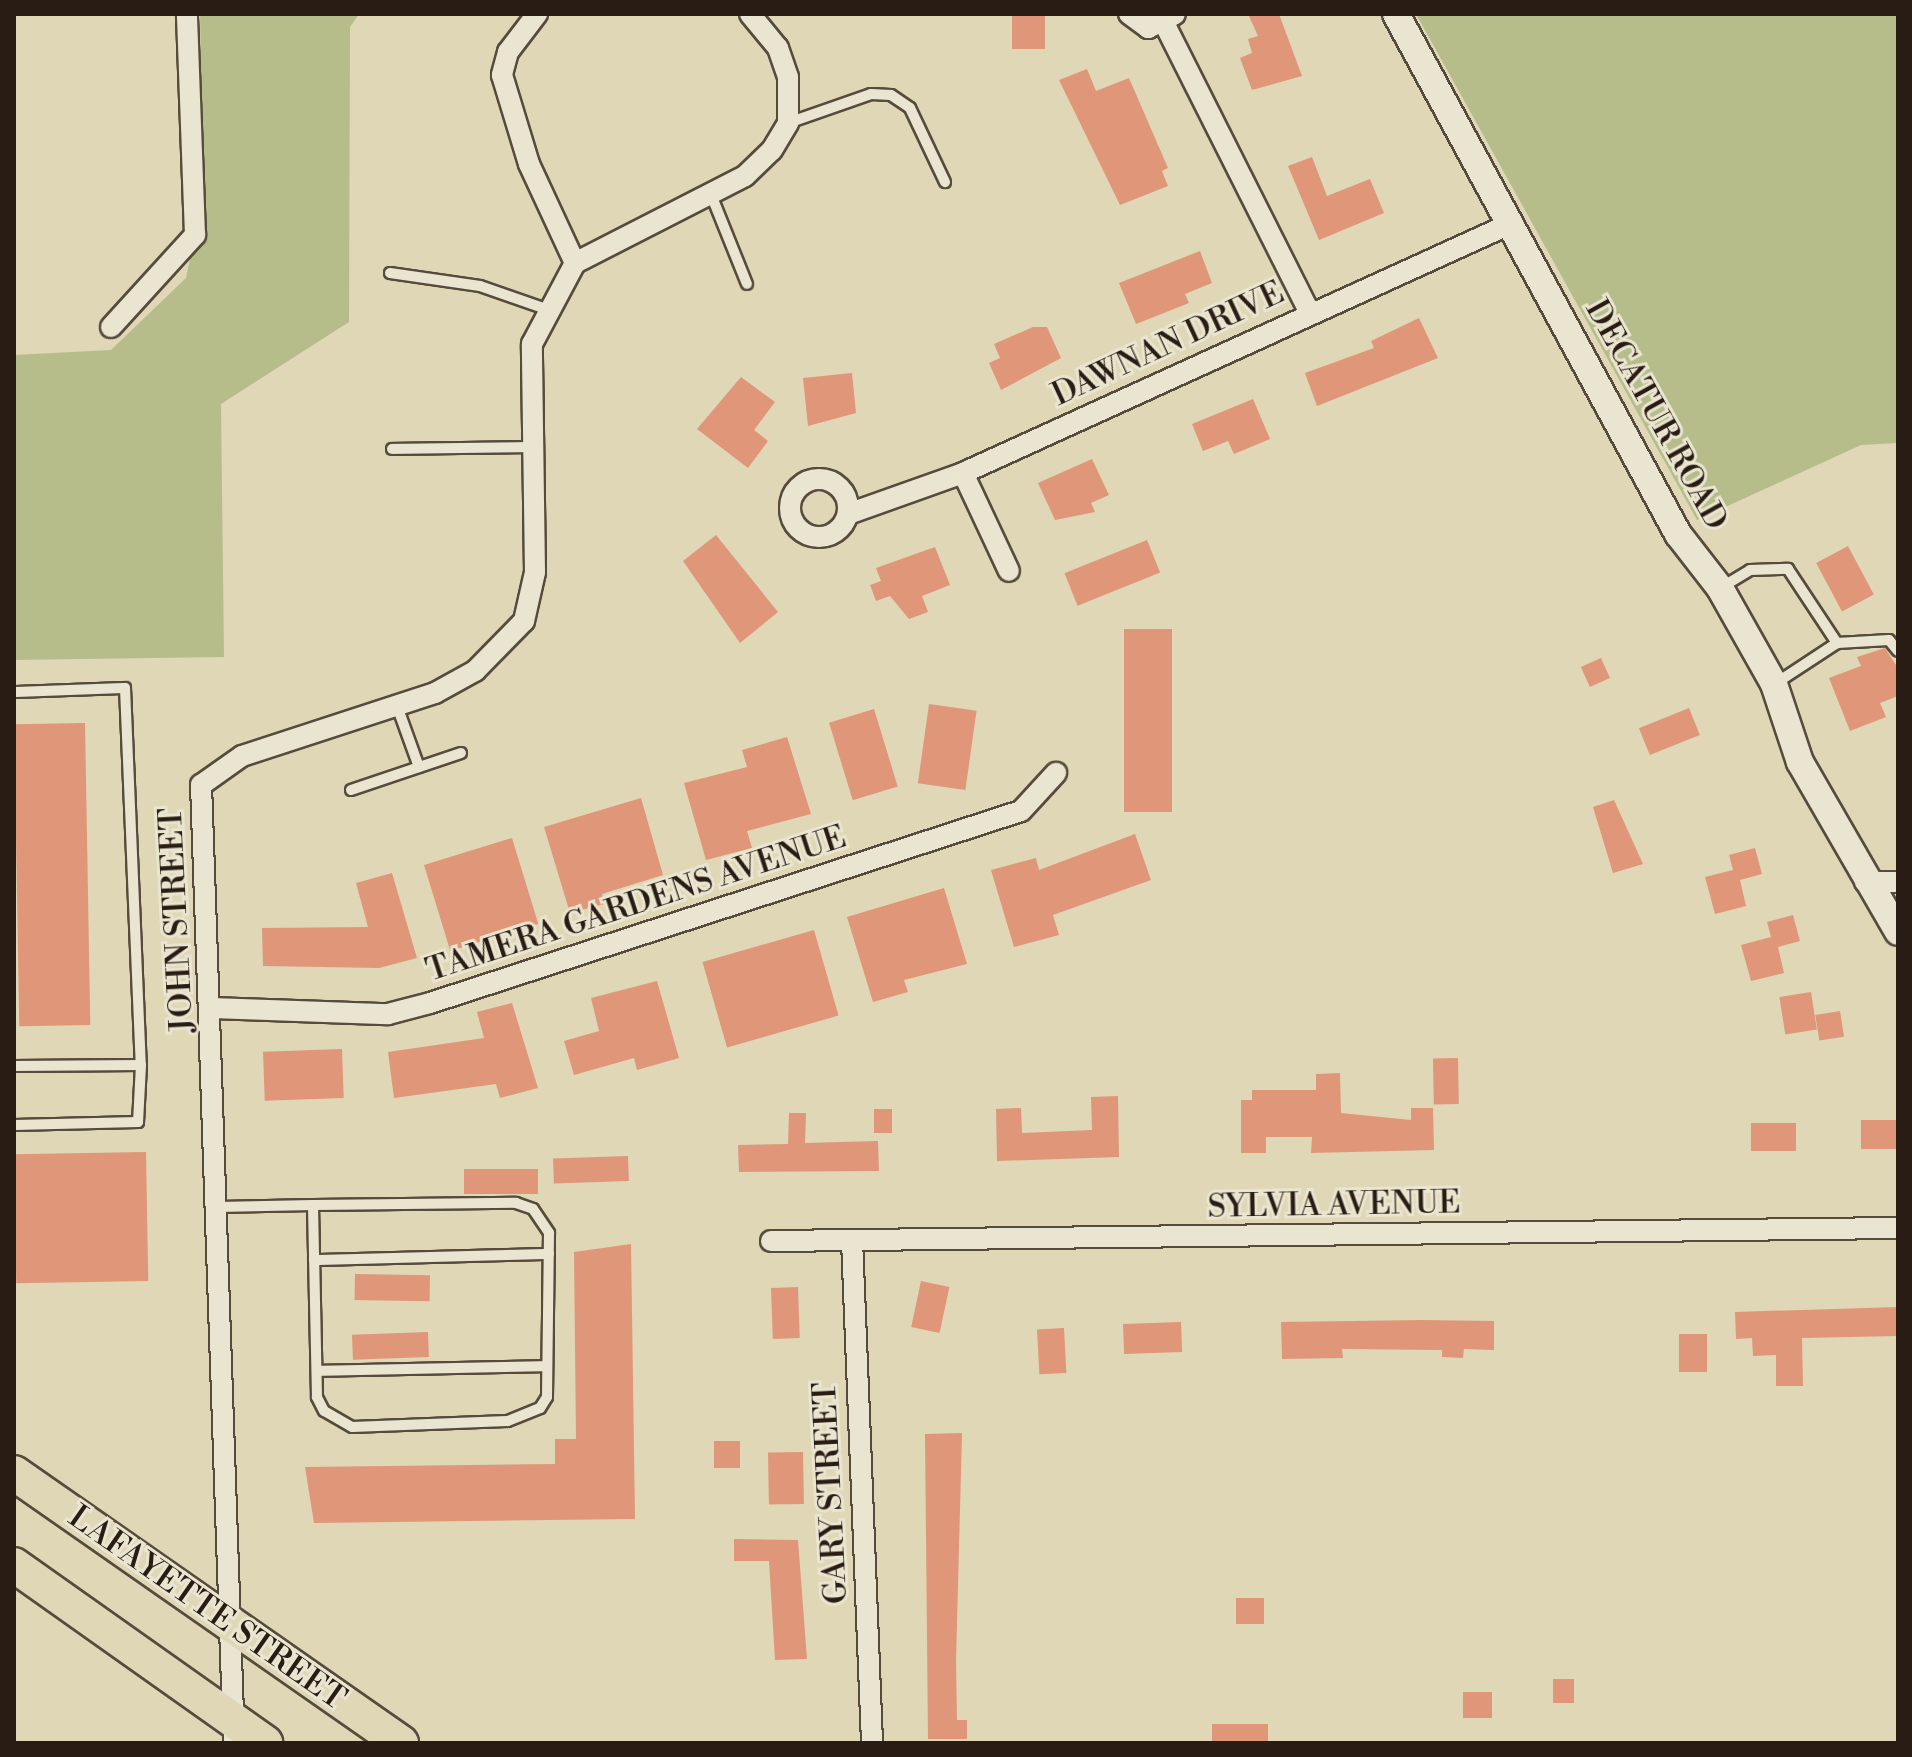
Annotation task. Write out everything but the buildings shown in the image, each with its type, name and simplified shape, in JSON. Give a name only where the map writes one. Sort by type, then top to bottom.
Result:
[{"type":"highway","name":"LAFAYETTE STREET","points":[[14,1473],[401,1743]]},
{"type":"highway","points":[[14,1565],[234,1732],[265,1743]]},
{"type":"street","points":[[111,327],[195,235],[187,14]]},
{"type":"street","points":[[537,14],[508,52],[502,75],[529,164],[575,263],[745,176],[788,123],[788,77],[778,48],[750,14]]},
{"type":"street","points":[[1129,14],[1148,28],[1170,19],[1309,311]]},
{"type":"street","name":"DECATUR ROAD","points":[[1396,14],[1678,534],[1720,588],[1774,684],[1800,762],[1865,882],[1898,932]]},
{"type":"street","name":"DAWNAN DRIVE","points":[[848,514],[963,473],[1309,311],[1512,223]]},
{"type":"street","name":"JOHN STREET","points":[[234,1732],[212,1008],[201,785],[242,756],[397,706],[475,671],[524,621],[535,572],[530,447],[532,344],[546,309],[575,263]]},
{"type":"street","points":[[963,473],[1009,571]]},
{"type":"street","name":"TAMERA GARDENS AVENUE","points":[[212,1008],[388,1014],[430,1003],[1021,811],[1056,773]]},
{"type":"street","points":[[1865,882],[1898,882]]},
{"type":"street","name":"SYLVIA AVENUE","points":[[771,1241],[1898,1228]]},
{"type":"street","name":"GARY STREET","points":[[852,1240],[872,1743]]},
{"type":"lane","points":[[788,123],[871,94],[891,95],[910,108],[945,182]]},
{"type":"lane","points":[[710,192],[747,284]]},
{"type":"lane","points":[[390,273],[480,286],[546,309]]},
{"type":"lane","points":[[392,449],[530,447]]},
{"type":"lane","points":[[1720,588],[1750,570],[1788,569],[1837,643]]},
{"type":"lane","points":[[1774,684],[1837,643],[1889,640],[1898,651]]},
{"type":"lane","points":[[14,692],[125,688],[141,1065],[138,1122],[14,1125]]},
{"type":"lane","points":[[397,706],[419,767]]},
{"type":"lane","points":[[351,790],[461,753]]},
{"type":"lane","points":[[14,1066],[141,1065]]},
{"type":"lane","points":[[218,1207],[313,1205],[516,1203],[544,1220],[549,1254],[547,1397],[524,1417],[352,1427],[324,1411],[317,1371],[313,1205]]},
{"type":"lane","points":[[314,1260],[549,1254]]},
{"type":"lane","points":[[317,1371],[547,1366]]},
{"type":"green space","points":[[200,14],[359,14],[350,27],[349,322],[221,404],[224,657],[14,660],[14,355],[111,350],[186,278],[203,196]]},
{"type":"green space","points":[[1416,14],[1898,14],[1898,443],[1861,445],[1697,520]]}]
